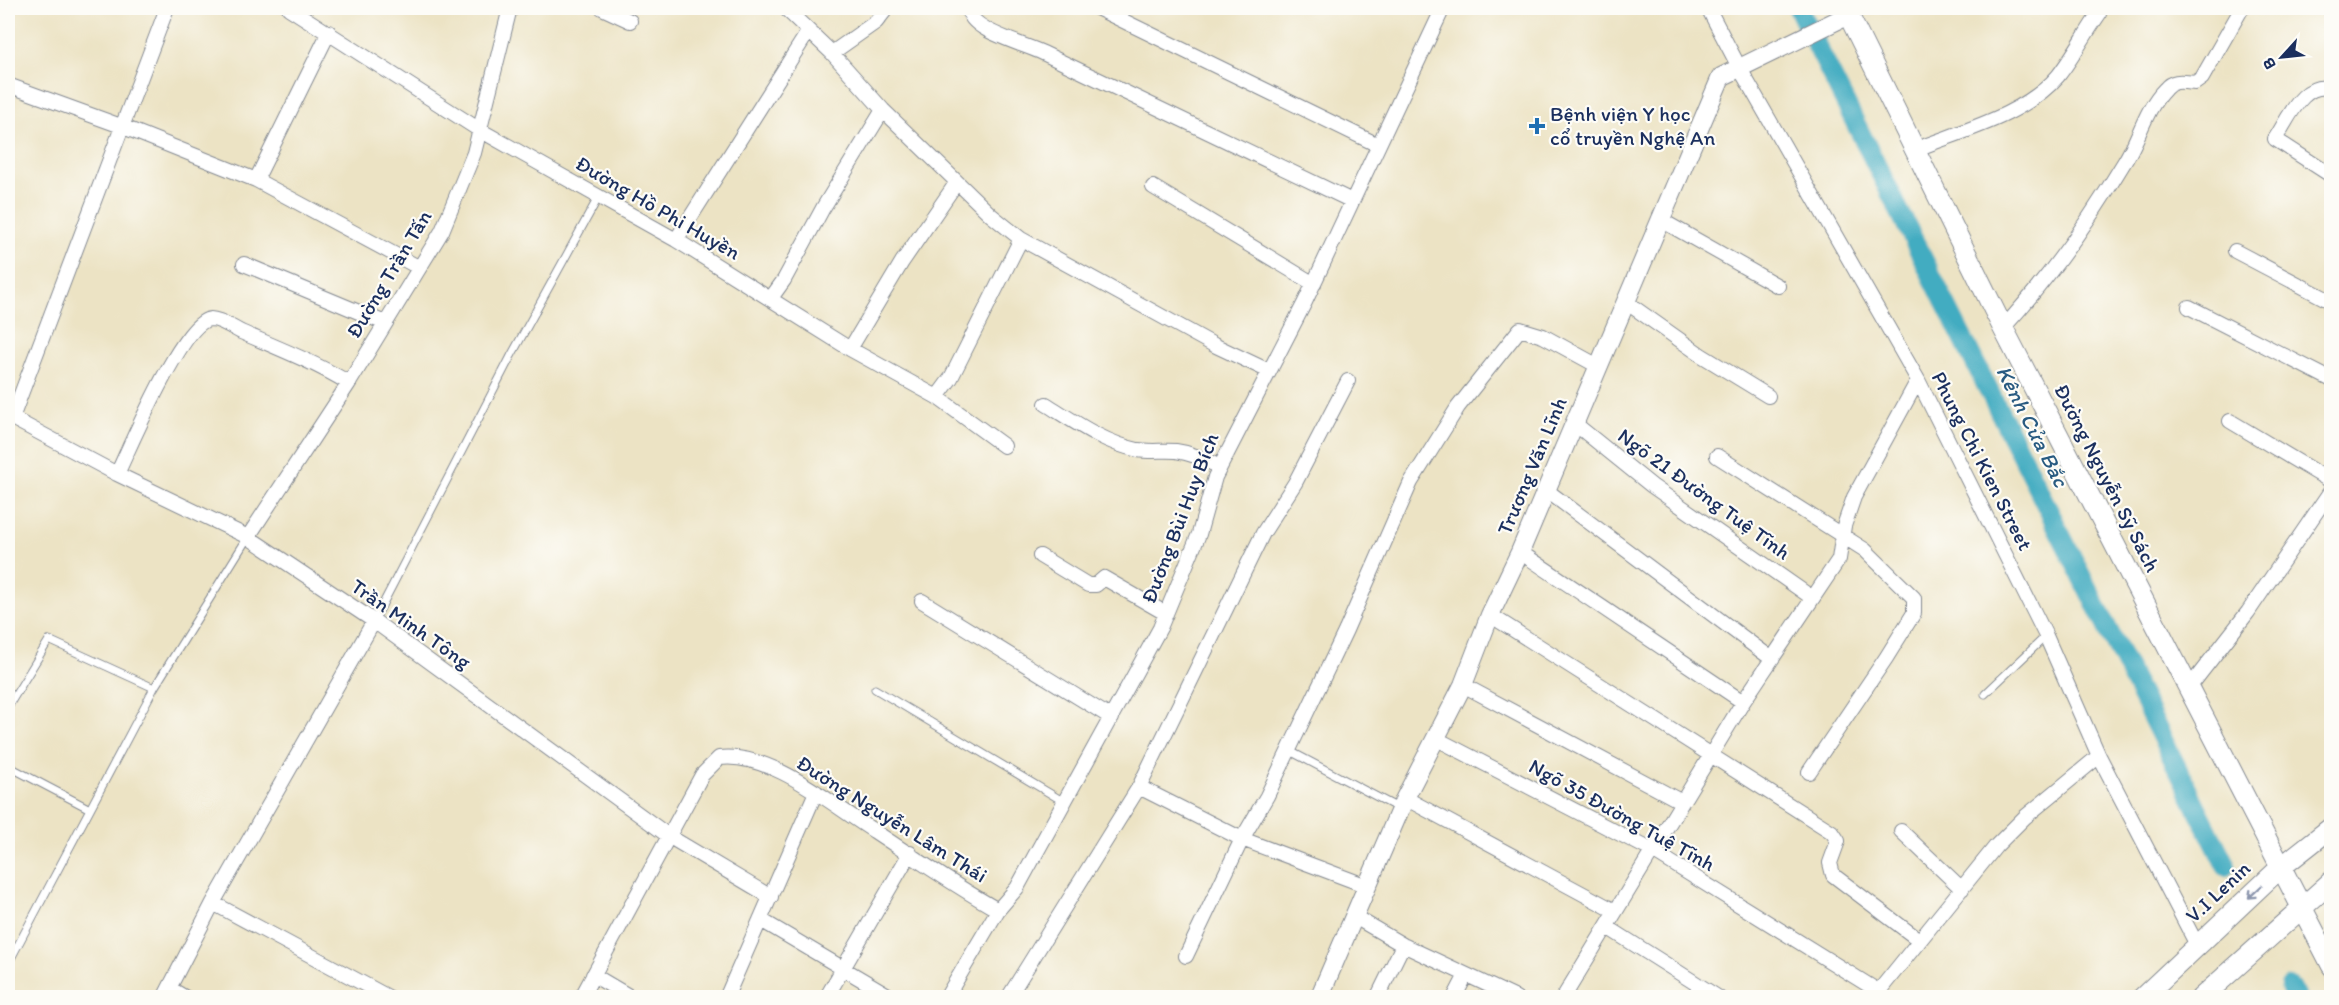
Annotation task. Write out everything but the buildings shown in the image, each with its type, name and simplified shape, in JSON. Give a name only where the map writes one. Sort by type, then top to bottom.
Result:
[{"type":"main road","name":"Đường Nguyễn Sỹ Sách","points":[[1846,12],[2003,328],[2331,966]]},
{"type":"main road","name":"V.I Lenin","points":[[2142,998],[2280,868],[2331,827]]},
{"type":"main road","points":[[2211,994],[2300,906],[2331,881]]},
{"type":"street","points":[[10,417],[167,8]]},
{"type":"street","name":"Đường Trần Tấn","points":[[248,537],[349,383],[442,231],[457,200],[474,153],[478,129],[510,8]]},
{"type":"street","points":[[602,8],[630,21]]},
{"type":"street","points":[[784,8],[832,53],[883,111],[1021,239],[1214,345],[1269,371]]},
{"type":"street","points":[[832,53],[876,22],[887,8]]},
{"type":"street","points":[[969,8],[977,25],[1033,48],[1352,201]]},
{"type":"street","points":[[1097,8],[1378,145]]},
{"type":"street","name":"Phung Chi Kien Street","points":[[1708,8],[1739,67],[1918,380],[2046,636],[2099,756],[2197,945]]},
{"type":"street","points":[[2003,328],[2044,283],[2083,226],[2126,161],[2164,89],[2176,82],[2194,83],[2202,78],[2242,8]]},
{"type":"street","name":"Đường Bùi Huy Bích","points":[[946,998],[998,910],[1017,888],[1160,628],[1196,542],[1220,467],[1314,284],[1437,9]]},
{"type":"street","name":"Đường Hồ Phi Huyền","points":[[298,10],[478,129],[676,240],[850,349],[937,397],[1004,446]]},
{"type":"street","name":"Trương Văn Lĩnh","points":[[1319,998],[1403,803],[1463,685],[1490,615],[1520,552],[1721,77],[1846,12]]},
{"type":"street","points":[[1914,150],[2003,115],[2048,85],[2067,62],[2099,14]]},
{"type":"street","points":[[256,180],[329,32]]},
{"type":"street","points":[[676,240],[759,114],[808,32]]},
{"type":"street","points":[[8,85],[121,126],[256,180],[418,267]]},
{"type":"street","points":[[2331,89],[2320,86],[2307,92],[2275,139],[2331,176]]},
{"type":"street","points":[[771,298],[784,280],[823,208],[883,111]]},
{"type":"street","points":[[850,349],[902,262],[957,182]]},
{"type":"street","points":[[1153,187],[1314,284]]},
{"type":"street","points":[[1660,220],[1778,286]]},
{"type":"street","points":[[937,397],[951,378],[1021,239]]},
{"type":"street","points":[[2235,251],[2331,302]]},
{"type":"street","points":[[244,264],[385,322]]},
{"type":"street","points":[[1626,302],[1701,355],[1768,396]]},
{"type":"street","points":[[2189,307],[2331,380]]},
{"type":"street","points":[[117,474],[176,352],[190,333],[204,321],[215,320],[275,345],[349,383]]},
{"type":"street","points":[[1186,956],[1242,839],[1267,796],[1346,630],[1411,482],[1458,407],[1512,336],[1520,329],[1531,330],[1599,366]]},
{"type":"street","points":[[1563,998],[1710,753],[1811,597],[1839,559],[1854,497],[1918,380]]},
{"type":"street","points":[[1008,998],[1139,787],[1263,533],[1295,483],[1348,381]]},
{"type":"street","points":[[1046,404],[1097,435],[1120,445],[1140,450],[1187,454],[1220,467]]},
{"type":"street","name":"Trần Minh Tông","points":[[10,417],[117,474],[248,537],[374,621],[670,837],[771,897]]},
{"type":"street","points":[[2230,421],[2331,482]]},
{"type":"street","name":"Ngõ 21 Đường Tuệ Tĩnh","points":[[1574,423],[1652,486],[1811,597]]},
{"type":"street","points":[[1717,456],[1864,550],[1914,598],[1914,613],[1809,772]]},
{"type":"street","points":[[1546,490],[1772,659]]},
{"type":"street","points":[[2188,689],[2248,612],[2329,496]]},
{"type":"street","points":[[1520,552],[1743,702]]},
{"type":"street","points":[[1040,556],[1088,585],[1096,585],[1104,578],[1165,613]]},
{"type":"street","points":[[922,601],[1112,718]]},
{"type":"street","points":[[1490,615],[1832,832],[1838,841],[1830,863],[1833,875],[1919,940]]},
{"type":"street","points":[[186,998],[166,993],[213,903],[374,621]]},
{"type":"street","points":[[1463,685],[1682,802]]},
{"type":"street","name":"Ngõ 35 Đường Tuệ Tĩnh","points":[[1435,738],[1651,850],[1876,994]]},
{"type":"street","name":"Đường Nguyễn Lâm Thái","points":[[581,998],[702,775],[719,758],[738,756],[778,771],[816,792],[910,853],[958,888],[998,910]]},
{"type":"street","points":[[1876,994],[1996,846],[2025,818],[2099,756]]},
{"type":"street","points":[[1139,787],[1242,839],[1367,886]]},
{"type":"street","points":[[726,998],[816,792]]},
{"type":"street","points":[[1403,803],[1615,910]]},
{"type":"street","points":[[1901,831],[1962,889]]},
{"type":"street","points":[[826,998],[910,853]]},
{"type":"street","points":[[213,903],[390,998]]},
{"type":"street","points":[[1355,917],[1403,945],[1516,998]]},
{"type":"street","points":[[761,920],[845,967],[893,998]]},
{"type":"street","points":[[1607,927],[1719,998]]},
{"type":"street","points":[[1377,998],[1403,945]]},
{"type":"street","points":[[593,975],[632,998]]},
{"type":"street","points":[[1454,998],[1466,975]]},
{"type":"lane","points":[[374,621],[511,356],[598,198]]},
{"type":"lane","points":[[8,964],[153,688],[248,537]]},
{"type":"lane","points":[[1985,694],[2046,636]]},
{"type":"lane","points":[[8,707],[49,640],[153,688]]},
{"type":"lane","points":[[875,688],[1066,802]]},
{"type":"lane","points":[[1288,750],[1403,803]]},
{"type":"lane","points":[[8,766],[90,809]]},
{"type":"waterway","name":"Kênh Cửa Bắc","points":[[1798,8],[2226,866]]},
{"type":"waterway","name":"Kênh Cửa Bắc","points":[[2290,987],[2296,998]]},
{"type":"place","name":"Bệnh viện Y học cổ truyền Nghệ An","points":[[1537,126]]}]
